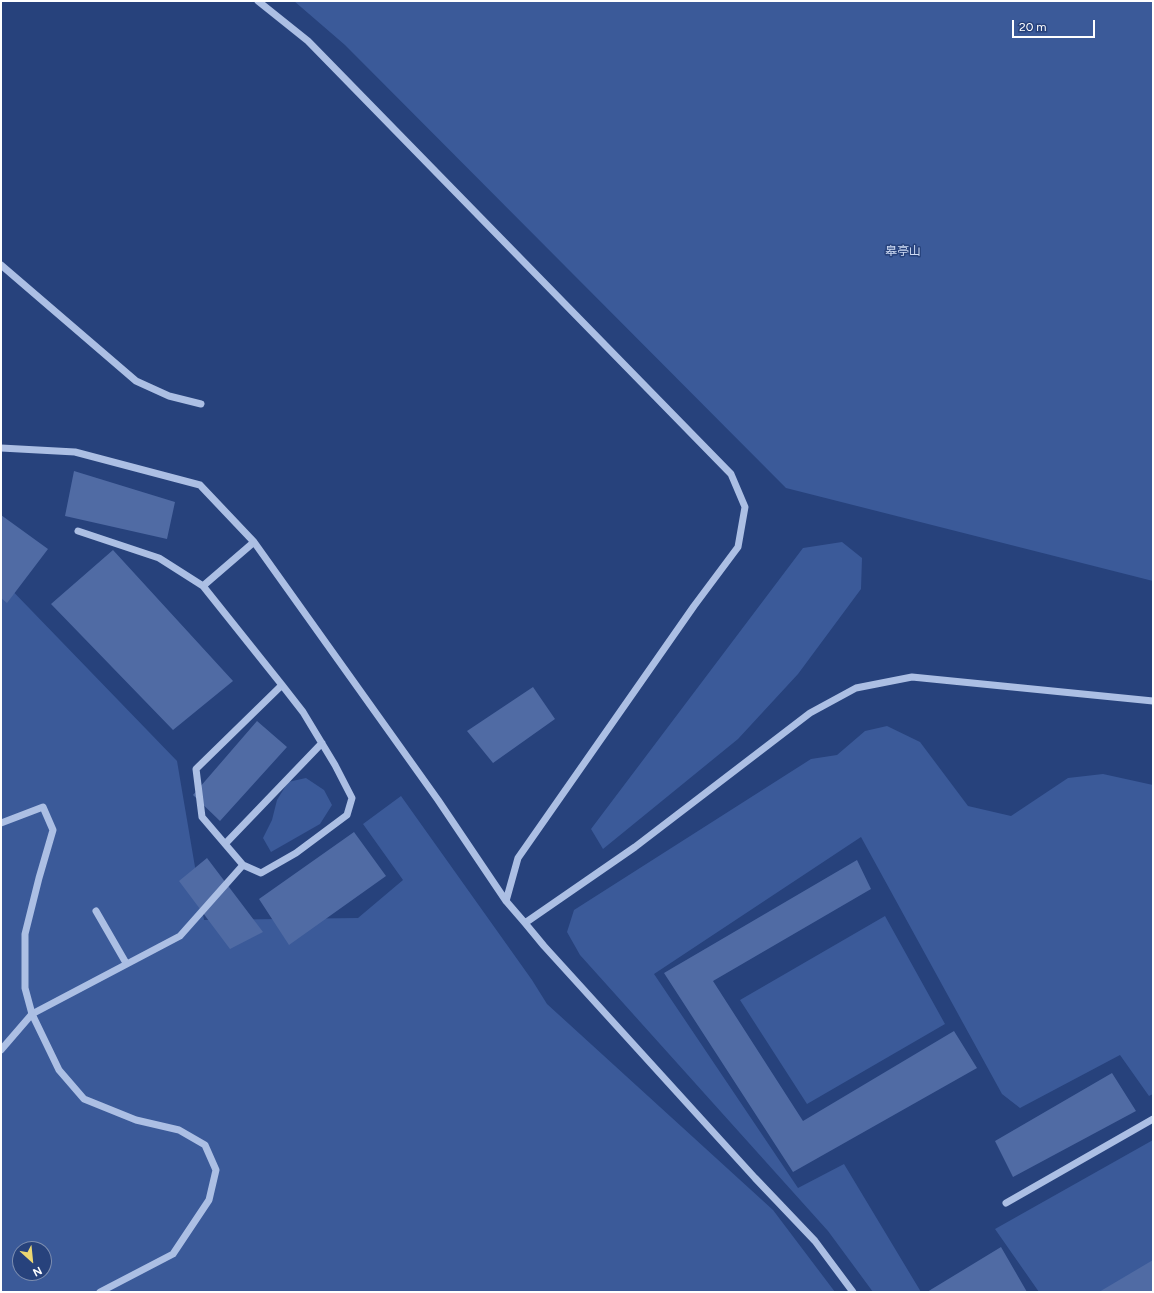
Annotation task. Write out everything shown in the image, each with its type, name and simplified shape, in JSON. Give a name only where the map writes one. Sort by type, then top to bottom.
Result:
[{"type":"street","points":[[258,1],[308,41],[731,474],[745,507],[738,547],[694,606],[518,858],[506,900]]},
{"type":"street","points":[[1,265],[136,381],[169,396],[201,404]]},
{"type":"street","points":[[1,448],[75,452],[200,485],[254,542],[438,800],[506,900],[544,946],[815,1241],[853,1292]]},
{"type":"street","points":[[78,531],[159,558],[203,586],[282,685],[303,712],[335,765],[352,798],[347,816],[296,853],[261,873],[243,865],[202,817],[196,769],[282,685]]},
{"type":"street","points":[[203,586],[254,542]]},
{"type":"street","points":[[525,923],[635,847],[810,713],[856,688],[912,677],[1153,701]]},
{"type":"street","points":[[225,844],[322,743]]},
{"type":"street","points":[[1,823],[43,807],[53,830],[25,934],[25,988],[32,1014],[58,1070],[84,1099],[136,1120],[179,1130],[205,1145],[216,1170],[209,1200],[173,1254],[100,1292]]},
{"type":"street","points":[[1,1050],[32,1014],[126,963],[180,936],[243,865]]},
{"type":"street","points":[[96,911],[126,963]]},
{"type":"street","points":[[1006,1203],[1153,1119]]},
{"type":"green space","name":"皋亭山","points":[[294,1],[1153,1],[1153,581],[786,488],[345,45]]},
{"type":"green space","points":[[842,542],[862,558],[861,589],[798,674],[738,739],[603,849],[591,829],[803,548]]},
{"type":"green space","points":[[1,579],[177,761],[204,920],[358,918],[403,880],[363,824],[401,796],[532,980],[547,1004],[773,1210],[835,1292],[1,1292]]},
{"type":"green space","points":[[887,726],[920,742],[968,806],[1011,816],[1068,778],[1103,774],[1153,785],[1153,1094],[1149,1096],[1120,1055],[1020,1108],[1002,1094],[861,837],[654,974],[798,1188],[844,1164],[921,1292],[873,1292],[828,1231],[580,955],[567,932],[574,910],[811,759],[837,755],[865,731]]},
{"type":"green space","points":[[306,778],[324,790],[332,805],[320,824],[271,852],[263,838],[272,820],[277,800],[288,782]]},
{"type":"green space","points":[[885,916],[945,1024],[807,1104],[740,1000]]},
{"type":"green space","points":[[1153,1140],[1153,1292],[1039,1292],[995,1229]]},
{"type":"building","points":[[74,471],[175,502],[167,539],[65,516]]},
{"type":"building","points":[[1,515],[48,549],[7,603],[1,598]]},
{"type":"building","points":[[113,550],[233,681],[173,730],[51,604]]},
{"type":"building","points":[[533,687],[555,719],[493,763],[467,731]]},
{"type":"building","points":[[257,721],[287,747],[220,821],[193,795]]},
{"type":"building","points":[[354,832],[386,876],[289,945],[259,899]]},
{"type":"building","points":[[207,858],[263,932],[230,949],[179,881]]},
{"type":"building","points":[[857,860],[871,889],[713,981],[803,1121],[954,1031],[977,1068],[793,1172],[664,973]]},
{"type":"building","points":[[1112,1073],[1136,1111],[1013,1177],[995,1141]]},
{"type":"building","points":[[1001,1247],[1027,1292],[927,1292]]},
{"type":"building","points":[[1153,1260],[1153,1292],[1099,1292]]}]
